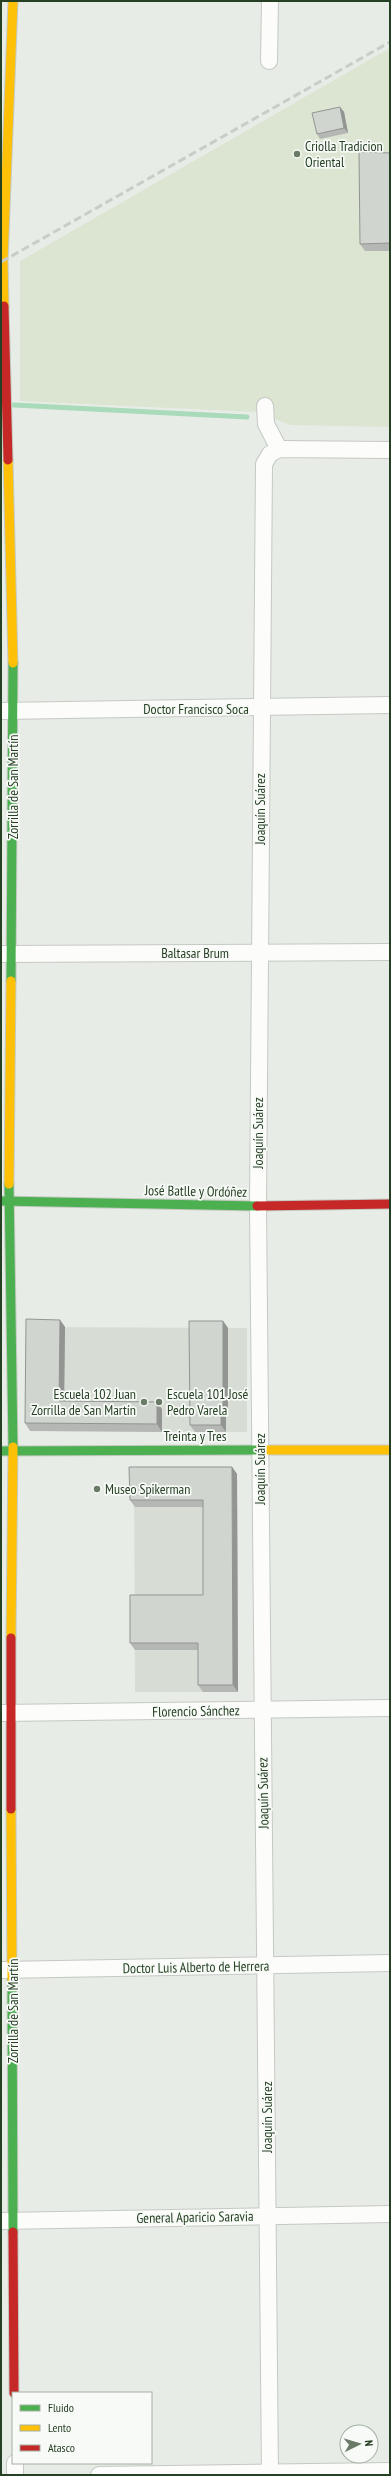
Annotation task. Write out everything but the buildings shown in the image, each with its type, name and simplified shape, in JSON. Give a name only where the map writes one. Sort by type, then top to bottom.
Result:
[{"type":"street","name":"Zorrilla de San Martín","points":[[13,1],[3,261],[7,711],[5,1201],[13,1451],[5,1713],[7,2221],[14,2392]]},
{"type":"street","points":[[269,61],[270,1]]},
{"type":"street","points":[[265,406],[266,424],[278,449],[390,450]]},
{"type":"street","name":"Joaquín Suárez","points":[[270,2473],[267,2216],[267,1967],[262,1710],[258,1206],[259,952],[264,464],[270,454],[278,449]]},
{"type":"street","name":"Doctor Francisco Soca","points":[[7,711],[390,705]]},
{"type":"street","name":"Baltasar Brum","points":[[6,954],[390,952]]},
{"type":"street","name":"José Batlle y Ordóñez","points":[[5,1201],[258,1206],[390,1204]]},
{"type":"street","name":"Treinta y Tres","points":[[1,1451],[260,1449],[390,1450]]},
{"type":"street","name":"Florencio Sánchez","points":[[5,1713],[390,1708]]},
{"type":"street","name":"Doctor Luis Alberto de Herrera","points":[[7,1970],[267,1967],[390,1963]]},
{"type":"street","name":"General Aparicio Saravia","points":[[7,2221],[390,2214]]},
{"type":"street","points":[[15,2464],[15,2475]]},
{"type":"street","points":[[99,2475],[390,2471]]},
{"type":"shaded area","points":[[31,1327],[247,1328],[247,1432],[30,1431]]},
{"type":"shaded area","points":[[134,1474],[237,1474],[238,1692],[135,1692]]},
{"type":"green space","name":"Criolla Tradicion Oriental","points":[[390,48],[390,427],[291,425],[256,412],[20,401],[20,261]]},
{"type":"waterway","points":[[14,405],[247,417]]},
{"type":"railway","points":[[1,262],[390,42]]},
{"type":"traffic: fast","points":[[11,981],[13,663]]},
{"type":"traffic: fast","points":[[9,1184],[13,1447]]},
{"type":"traffic: fast","points":[[1,1201],[257,1206]]},
{"type":"traffic: fast","points":[[1,1451],[260,1450]]},
{"type":"traffic: fast","points":[[12,1980],[13,2232]]},
{"type":"traffic: slow","points":[[4,306],[3,261],[13,1]]},
{"type":"traffic: slow","points":[[8,460],[13,663]]},
{"type":"traffic: slow","points":[[9,1184],[11,981]]},
{"type":"traffic: slow","points":[[11,1638],[13,1447]]},
{"type":"traffic: slow","points":[[260,1450],[390,1450]]},
{"type":"traffic: slow","points":[[11,1809],[12,1980]]},
{"type":"traffic: jam","points":[[4,306],[8,460]]},
{"type":"traffic: jam","points":[[257,1206],[390,1204]]},
{"type":"traffic: jam","points":[[11,1638],[11,1809]]},
{"type":"traffic: jam","points":[[13,2232],[14,2392]]},
{"type":"place","name":"Criolla Tradicion Oriental","points":[[297,154]]},
{"type":"place","name":"Escuela 102 Juan Zorrilla de San Martín","points":[[144,1402]]},
{"type":"place","name":"Escuela 101 José Pedro Varela","points":[[159,1402]]},
{"type":"place","name":"Museo Spikerman","points":[[97,1489]]}]
